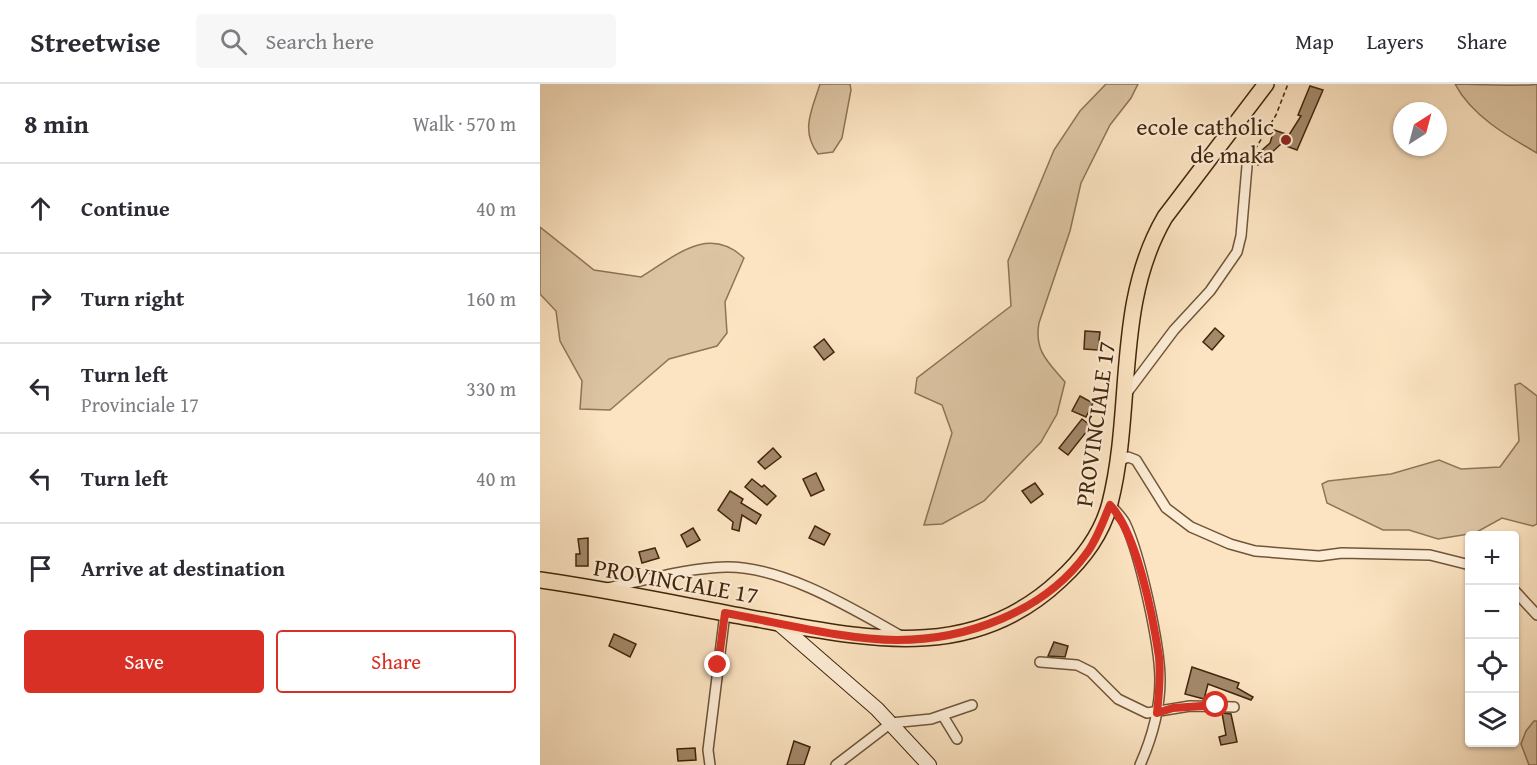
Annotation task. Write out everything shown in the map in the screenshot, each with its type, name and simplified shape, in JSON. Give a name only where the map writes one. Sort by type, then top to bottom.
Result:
[{"type":"main road","name":"PROVINCIALE 17","points":[[540,580],[880,639],[909,640],[969,631],[1032,602],[1052,588],[1086,554],[1110,505],[1134,292],[1153,238],[1165,218],[1266,84]]},
{"type":"street","points":[[1124,396],[1167,338],[1210,291],[1237,252],[1241,236],[1242,199],[1247,166]]},
{"type":"street","points":[[1116,462],[1128,457],[1136,460],[1166,508],[1191,527],[1230,544],[1255,551],[1319,555],[1342,553],[1430,555],[1465,564]]},
{"type":"street","points":[[1110,505],[1126,525],[1144,586],[1159,657],[1157,713],[1150,744],[1140,765]]},
{"type":"street","points":[[599,589],[699,569],[742,569],[766,574],[844,604],[909,640]]},
{"type":"street","points":[[1519,595],[1537,615]]},
{"type":"street","points":[[710,765],[708,750],[725,613]]},
{"type":"street","points":[[777,622],[891,723],[924,763]]},
{"type":"street","points":[[1040,662],[1077,665],[1091,672],[1118,699],[1148,713],[1190,706],[1234,707]]},
{"type":"street","points":[[836,765],[891,723],[920,721],[943,716],[972,705]]},
{"type":"street","points":[[943,716],[957,739]]},
{"type":"path","points":[[1247,166],[1276,115],[1288,84]]},
{"type":"shaded area","points":[[820,84],[850,84],[851,90],[842,138],[833,152],[818,154],[810,137],[809,120]]},
{"type":"shaded area","points":[[1106,84],[1138,84],[1131,98],[1110,125],[1081,183],[1070,231],[1039,323],[1039,341],[1044,356],[1065,382],[1057,414],[1041,442],[984,501],[942,524],[924,525],[952,433],[942,405],[915,393],[917,378],[1011,306],[1008,261],[1054,150],[1080,111]]},
{"type":"shaded area","points":[[1455,84],[1537,84],[1537,153],[1502,132],[1480,115]]},
{"type":"shaded area","points":[[540,227],[594,270],[641,277],[691,247],[717,244],[731,248],[744,258],[725,302],[727,333],[717,346],[669,359],[610,410],[580,409],[582,381],[560,341],[556,311],[540,294]]},
{"type":"shaded area","points":[[1520,383],[1537,396],[1537,524],[1533,526],[1502,518],[1479,531],[1465,531],[1465,535],[1438,539],[1409,530],[1383,530],[1327,503],[1322,484],[1328,481],[1391,474],[1439,460],[1461,469],[1500,467],[1519,441],[1515,385]]},
{"type":"shaded area","points":[[1534,721],[1537,721],[1537,765],[1529,765],[1521,744],[1526,731]]},
{"type":"building","points":[[1310,86],[1323,90],[1297,150],[1281,144],[1258,165],[1252,159],[1270,143],[1274,130],[1289,135],[1301,116],[1298,115]]},
{"type":"building","points":[[1215,328],[1224,336],[1212,350],[1203,342]]},
{"type":"building","points":[[1085,331],[1100,332],[1098,350],[1084,349]]},
{"type":"building","points":[[824,339],[834,352],[824,360],[814,347]]},
{"type":"building","points":[[1080,396],[1093,403],[1086,417],[1072,411]]},
{"type":"building","points":[[1082,419],[1091,426],[1068,455],[1059,448]]},
{"type":"building","points":[[773,448],[781,457],[765,469],[758,462]]},
{"type":"building","points":[[816,473],[824,490],[811,496],[803,479]]},
{"type":"building","points":[[752,479],[762,487],[764,485],[776,496],[767,505],[745,487]]},
{"type":"building","points":[[1035,483],[1043,494],[1031,503],[1022,491]]},
{"type":"building","points":[[730,491],[743,499],[741,503],[761,515],[756,524],[742,515],[739,531],[732,529],[733,522],[718,510]]},
{"type":"building","points":[[815,526],[830,534],[824,545],[809,538]]},
{"type":"building","points":[[693,528],[700,540],[687,547],[681,535]]},
{"type":"building","points":[[588,538],[588,566],[576,566],[576,554],[580,554],[578,539]]},
{"type":"building","points":[[655,548],[659,558],[642,563],[639,552]]},
{"type":"building","points":[[614,634],[636,644],[630,657],[609,646]]},
{"type":"building","points":[[1054,642],[1068,646],[1065,657],[1048,656]]},
{"type":"building","points":[[1192,667],[1239,683],[1237,688],[1253,697],[1251,700],[1208,684],[1204,699],[1185,694]]},
{"type":"building","points":[[1222,713],[1231,714],[1237,742],[1221,745],[1219,737],[1226,735]]},
{"type":"building","points":[[794,741],[810,747],[804,765],[787,765]]},
{"type":"building","points":[[695,748],[696,760],[678,761],[677,749]]},
{"type":"place","name":"ecole catholic de maka","points":[[1286,140]]},
{"type":"route","points":[[718,665],[725,613],[895,640],[949,636],[975,629],[1008,615],[1052,588],[1086,554],[1110,505],[1126,525],[1144,586],[1159,657],[1160,680],[1157,713],[1173,708],[1216,705]]}]
